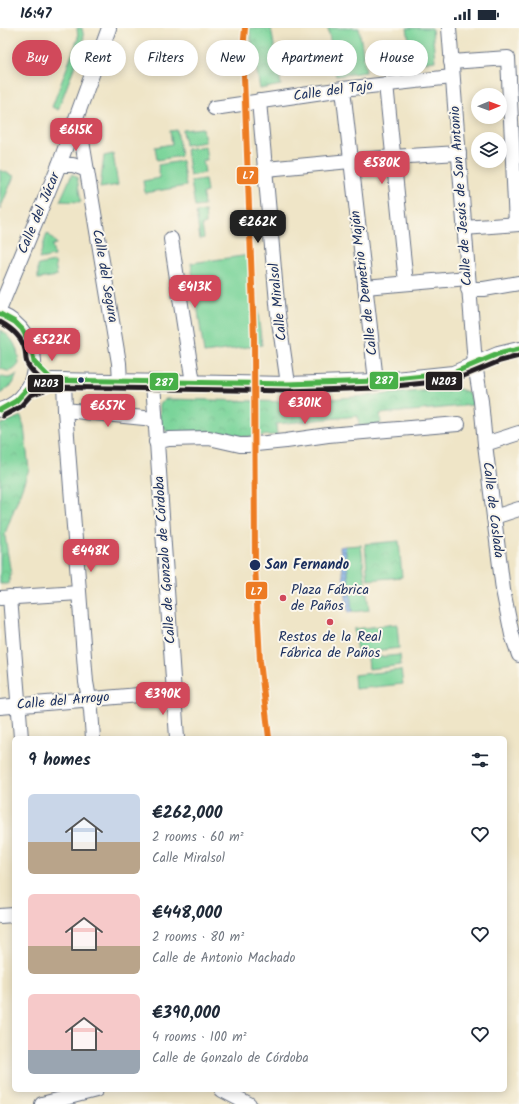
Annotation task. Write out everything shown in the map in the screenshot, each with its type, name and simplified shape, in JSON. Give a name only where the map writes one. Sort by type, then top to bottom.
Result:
[{"type":"street","name":"Calle del Júcar","points":[[0,308],[70,137],[109,28]]},
{"type":"street","name":"Calle de Jesús de San Antonio","points":[[449,28],[468,283],[474,335],[475,364]]},
{"type":"street","points":[[451,62],[508,58],[518,224],[464,228]]},
{"type":"street","name":"Calle del Tajo","points":[[214,108],[343,89],[452,77]]},
{"type":"street","points":[[386,84],[392,157],[406,284]]},
{"type":"street","name":"Calle de Demetrio Maján","points":[[343,89],[376,381]]},
{"type":"street","name":"Calle Miralsol","points":[[259,101],[278,314],[288,384]]},
{"type":"street","name":"Calle del Segura","points":[[70,137],[82,141],[119,363],[120,382]]},
{"type":"street","points":[[266,169],[392,157],[459,153]]},
{"type":"street","points":[[59,165],[73,165],[87,170]]},
{"type":"street","points":[[172,239],[193,383]]},
{"type":"street","points":[[365,287],[406,284],[468,283],[484,289],[519,283]]},
{"type":"street","points":[[0,314],[15,322],[24,333],[31,345],[34,362],[32,376],[27,389],[16,401],[0,410]]},
{"type":"street","points":[[27,389],[58,380],[153,383],[288,384],[376,381],[453,373],[498,354],[519,349]]},
{"type":"street","points":[[34,362],[58,380],[65,410],[86,682],[91,710],[93,736]]},
{"type":"street","name":"Calle de Coslada","points":[[475,364],[481,401],[485,444],[507,615],[519,655]]},
{"type":"street","name":"Calle de Gonzalo de Córdoba","points":[[153,383],[154,419],[178,736]]},
{"type":"street","points":[[65,410],[154,419]]},
{"type":"street","points":[[156,442],[169,439],[209,438],[240,445],[247,445],[328,435],[458,424]]},
{"type":"street","points":[[485,444],[519,433]]},
{"type":"street","points":[[494,518],[519,510]]},
{"type":"street","points":[[22,736],[5,598],[79,593]]},
{"type":"street","name":"Calle del Arroyo","points":[[0,707],[174,692]]},
{"type":"street","points":[[0,916],[12,915]]},
{"type":"street","points":[[48,1099],[72,1100],[91,1092]]},
{"type":"street","points":[[226,1092],[249,1104]]},
{"type":"green space","points":[[77,28],[82,28],[83,40],[77,40]]},
{"type":"green space","points":[[249,28],[271,28],[273,40],[267,40],[267,76],[279,76],[281,85],[260,89],[258,76],[259,76],[259,40],[251,40]]},
{"type":"green space","points":[[328,28],[359,28],[365,72],[357,73],[357,40],[330,40]]},
{"type":"green space","points":[[407,28],[432,28],[435,61],[428,62],[428,40],[409,40]]},
{"type":"green space","points":[[70,59],[71,76],[58,110],[52,107]]},
{"type":"green space","points":[[203,128],[205,142],[185,145],[183,130]]},
{"type":"green space","points":[[177,130],[181,156],[157,160],[155,147],[172,144],[170,131]]},
{"type":"green space","points":[[205,146],[207,160],[203,160],[205,173],[190,176],[186,149]]},
{"type":"green space","points":[[113,154],[118,185],[100,188],[104,156]]},
{"type":"green space","points":[[182,161],[186,186],[145,193],[143,181],[160,178],[158,165]]},
{"type":"green space","points":[[0,170],[14,176],[0,209]]},
{"type":"green space","points":[[72,174],[77,177],[81,202],[60,201]]},
{"type":"green space","points":[[205,179],[207,192],[203,193],[204,206],[195,207],[191,181]]},
{"type":"green space","points":[[205,211],[206,224],[202,225],[204,238],[200,239],[196,212]]},
{"type":"green space","points":[[47,233],[56,243],[52,245],[54,256],[39,259]]},
{"type":"green space","points":[[250,255],[262,345],[204,353],[191,263]]},
{"type":"green space","points":[[55,262],[57,276],[38,279],[38,265]]},
{"type":"green space","points":[[0,330],[9,336],[18,353],[19,364],[11,371],[6,371],[0,368]]},
{"type":"green space","points":[[17,374],[13,384],[0,394],[0,376],[9,378]]},
{"type":"green space","points":[[456,388],[468,392],[473,405],[380,414],[381,424],[359,426],[358,416],[276,424],[277,435],[237,437],[209,431],[170,433],[163,428],[160,420],[160,403],[166,399],[297,402]]},
{"type":"green space","points":[[21,416],[24,427],[29,469],[5,536],[11,575],[8,584],[0,584],[0,425]]},
{"type":"green space","points":[[399,541],[402,577],[368,580],[365,544]]},
{"type":"green space","points":[[361,545],[369,610],[352,612],[345,546]]},
{"type":"green space","points":[[397,624],[399,648],[357,653],[354,629]]},
{"type":"green space","points":[[400,655],[401,665],[369,669],[368,658]]},
{"type":"green space","points":[[401,670],[403,684],[355,689],[354,675]]},
{"type":"water","points":[[345,546],[352,612],[348,613],[340,547]]},
{"type":"transit line","name":"L7","points":[[245,28],[243,50],[254,337],[255,565],[260,661],[269,736]]},
{"type":"transit line","name":"287","points":[[0,314],[15,322],[22,329],[31,345],[34,362],[52,380],[288,384],[376,381],[453,373],[498,354],[519,349]]},
{"type":"transit line","name":"N203","points":[[0,322],[19,337],[24,345],[26,362],[39,378],[51,387],[288,391],[376,388],[454,380],[500,361],[519,356]]},
{"type":"transit line","name":"287","points":[[0,410],[16,401],[27,389],[52,380],[84,381]]},
{"type":"transit line","name":"N203","points":[[3,416],[20,407],[31,395],[53,387],[84,388]]},
{"type":"place","name":"San Fernando","points":[[255,565]]},
{"type":"place","name":"Plaza Fábrica de Paños","points":[[283,598]]},
{"type":"place","name":"Restos de la Real Fábrica de Paños","points":[[330,622]]}]
